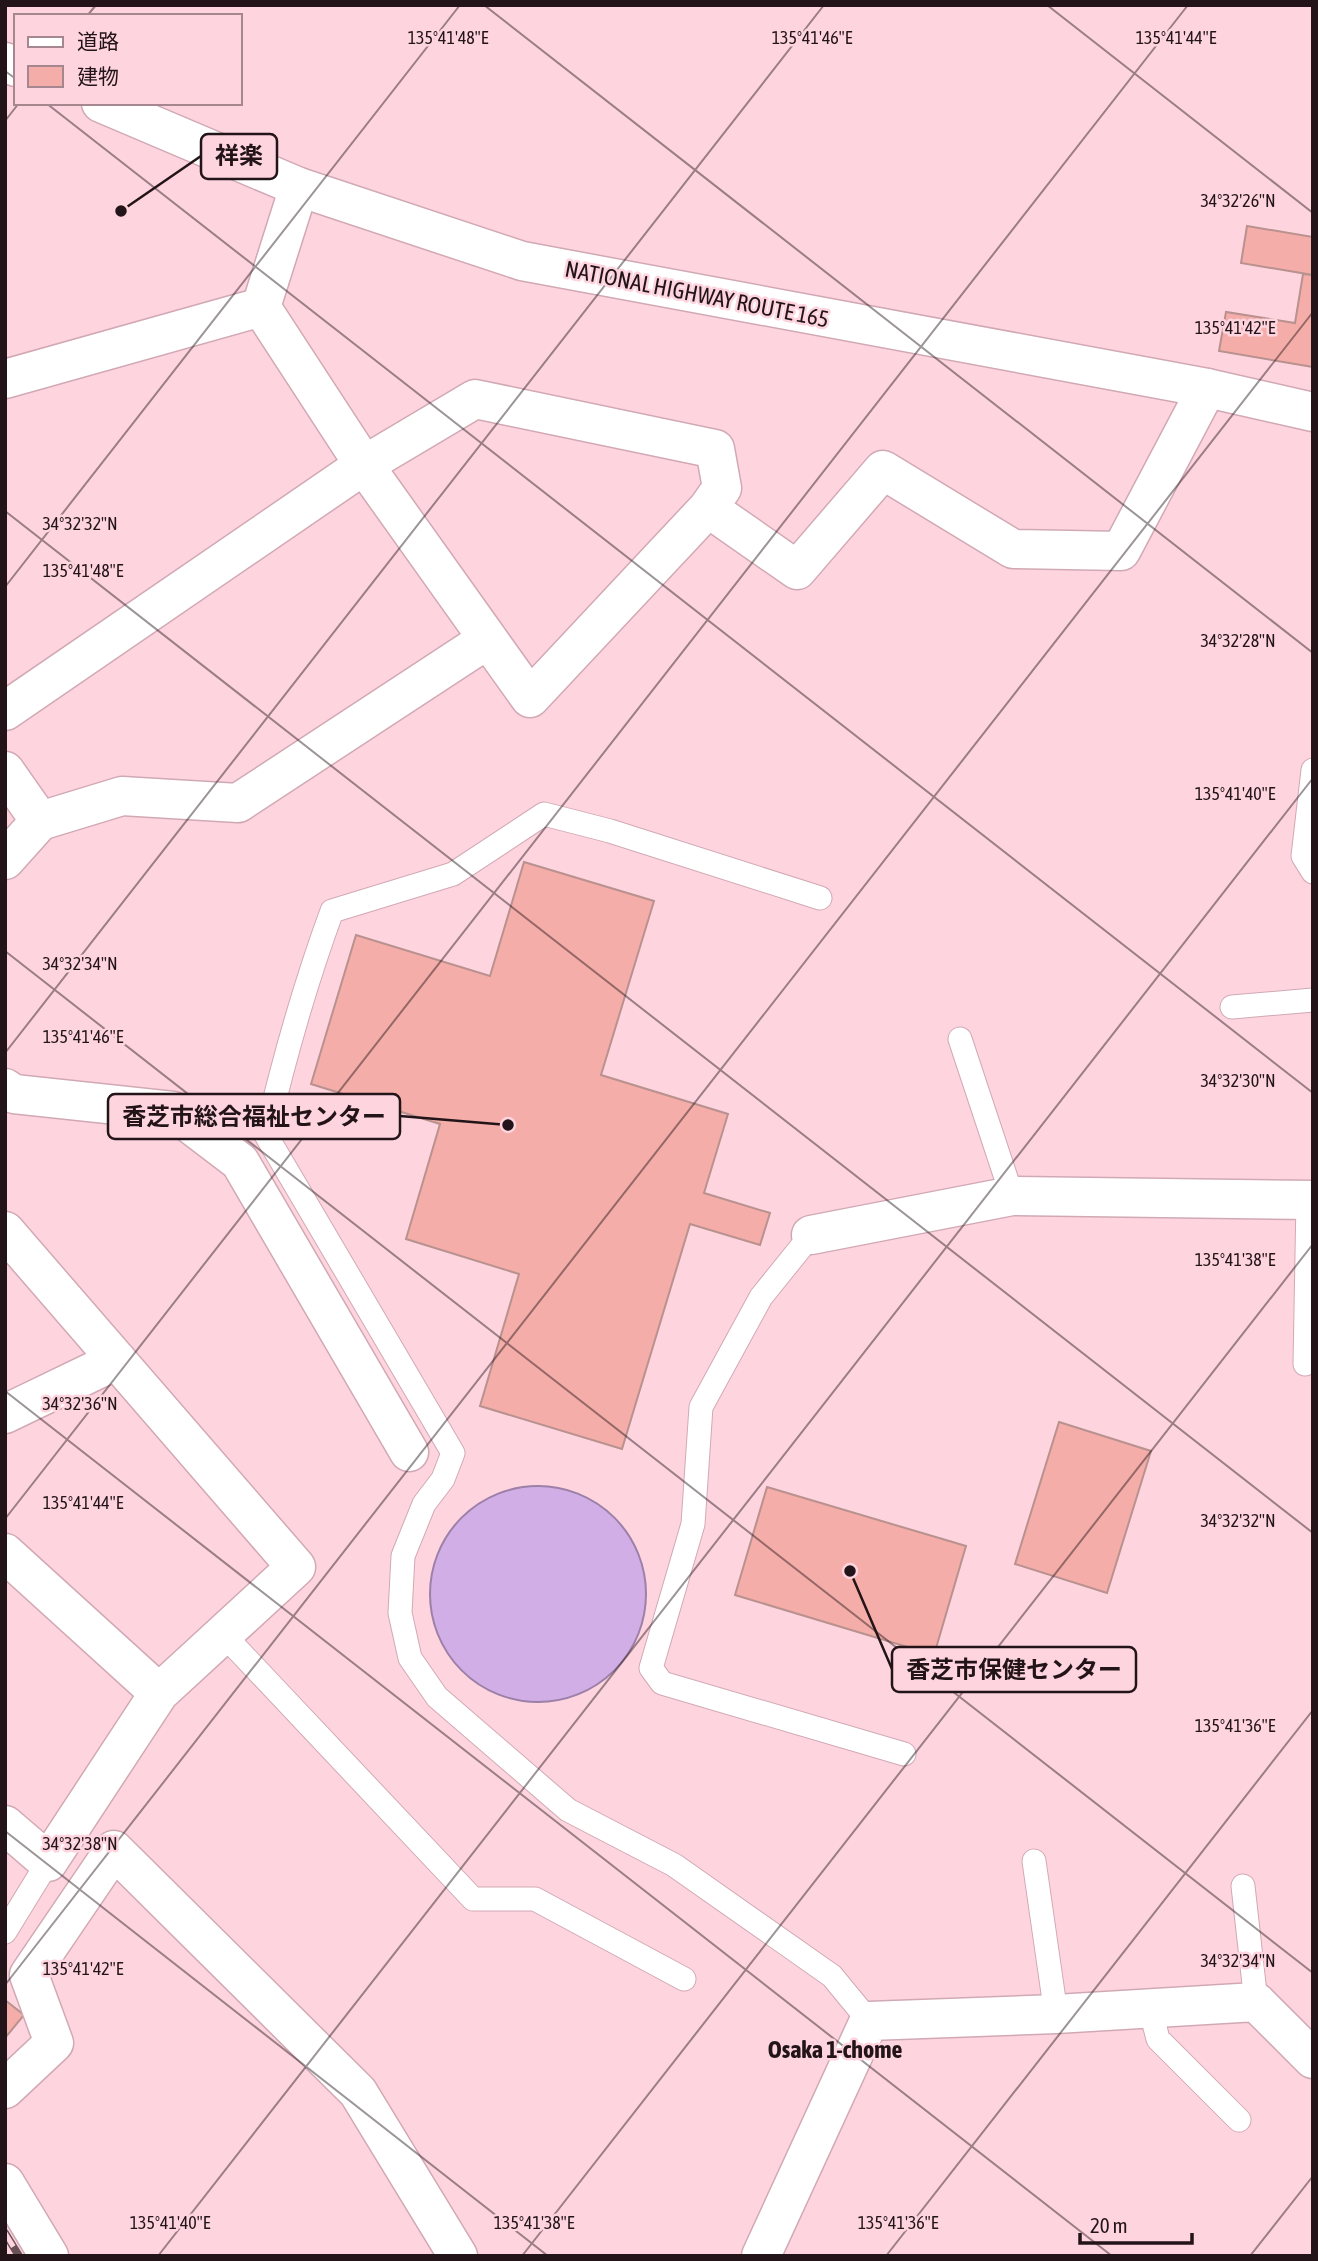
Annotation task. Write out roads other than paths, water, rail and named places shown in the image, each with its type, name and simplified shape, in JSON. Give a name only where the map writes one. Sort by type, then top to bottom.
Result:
[{"type":"main road","name":"NATIONAL HIGHWAY ROUTE 165","points":[[107,105],[299,187],[522,261],[1207,388],[1313,412]]},
{"type":"main road","points":[[261,307],[299,187]]},
{"type":"main road","points":[[5,379],[261,307]]},
{"type":"main road","points":[[5,711],[364,465],[475,399],[715,449],[722,488],[708,508],[530,698],[364,465],[261,307]]},
{"type":"main road","points":[[708,508],[797,570],[883,470],[1013,549],[1121,551],[1207,388]]},
{"type":"main road","points":[[5,860],[40,821],[122,796],[238,803],[488,639]]},
{"type":"main road","points":[[5,771],[40,821]]},
{"type":"main road","points":[[5,1088],[14,1094],[173,1111],[240,1162],[409,1452]]},
{"type":"main road","points":[[811,1235],[1012,1196],[1310,1200]]},
{"type":"main road","points":[[5,1231],[296,1567],[159,1693],[48,1862],[5,1825]]},
{"type":"main road","points":[[5,1414],[117,1360]]},
{"type":"main road","points":[[5,1553],[159,1693]]},
{"type":"main road","points":[[5,2089],[54,2043],[29,1975],[114,1850],[358,2092],[458,2256]]},
{"type":"main road","points":[[761,2256],[869,2021],[1056,2014],[1256,2002],[1313,2059]]},
{"type":"main road","points":[[5,2183],[49,2256]]},
{"type":"lane","points":[[1313,770],[1303,856],[1313,872]]},
{"type":"lane","points":[[820,898],[610,831],[544,814],[453,874],[332,911],[285,1052],[266,1135],[453,1452],[443,1479],[424,1504],[403,1556],[400,1613],[410,1658],[437,1697],[568,1810],[674,1865],[832,1976],[869,2021]]},
{"type":"lane","points":[[1232,1007],[1313,1000]]},
{"type":"lane","points":[[960,1039],[1012,1196]]},
{"type":"lane","points":[[1305,1364],[1310,1200]]},
{"type":"lane","points":[[811,1235],[761,1297],[701,1406],[693,1524],[651,1668],[662,1683],[904,1754]]},
{"type":"lane","points":[[223,1634],[473,1899],[535,1899],[684,1979]]},
{"type":"lane","points":[[1034,1861],[1056,2014]]},
{"type":"lane","points":[[5,1931],[48,1862]]},
{"type":"lane","points":[[1243,1886],[1256,2002]]},
{"type":"lane","points":[[1150,2008],[1158,2039],[1239,2120]]},
{"type":"railway","points":[[5,2233],[19,2256]]},
{"type":"place","name":"祥楽","points":[[121,211]]},
{"type":"place","name":"香芝市総合福祉センター","points":[[508,1125]]},
{"type":"place","name":"香芝市保健センター","points":[[850,1571]]},
{"type":"district","name":"Osaka 1-chome","points":[[835,2049]]}]
